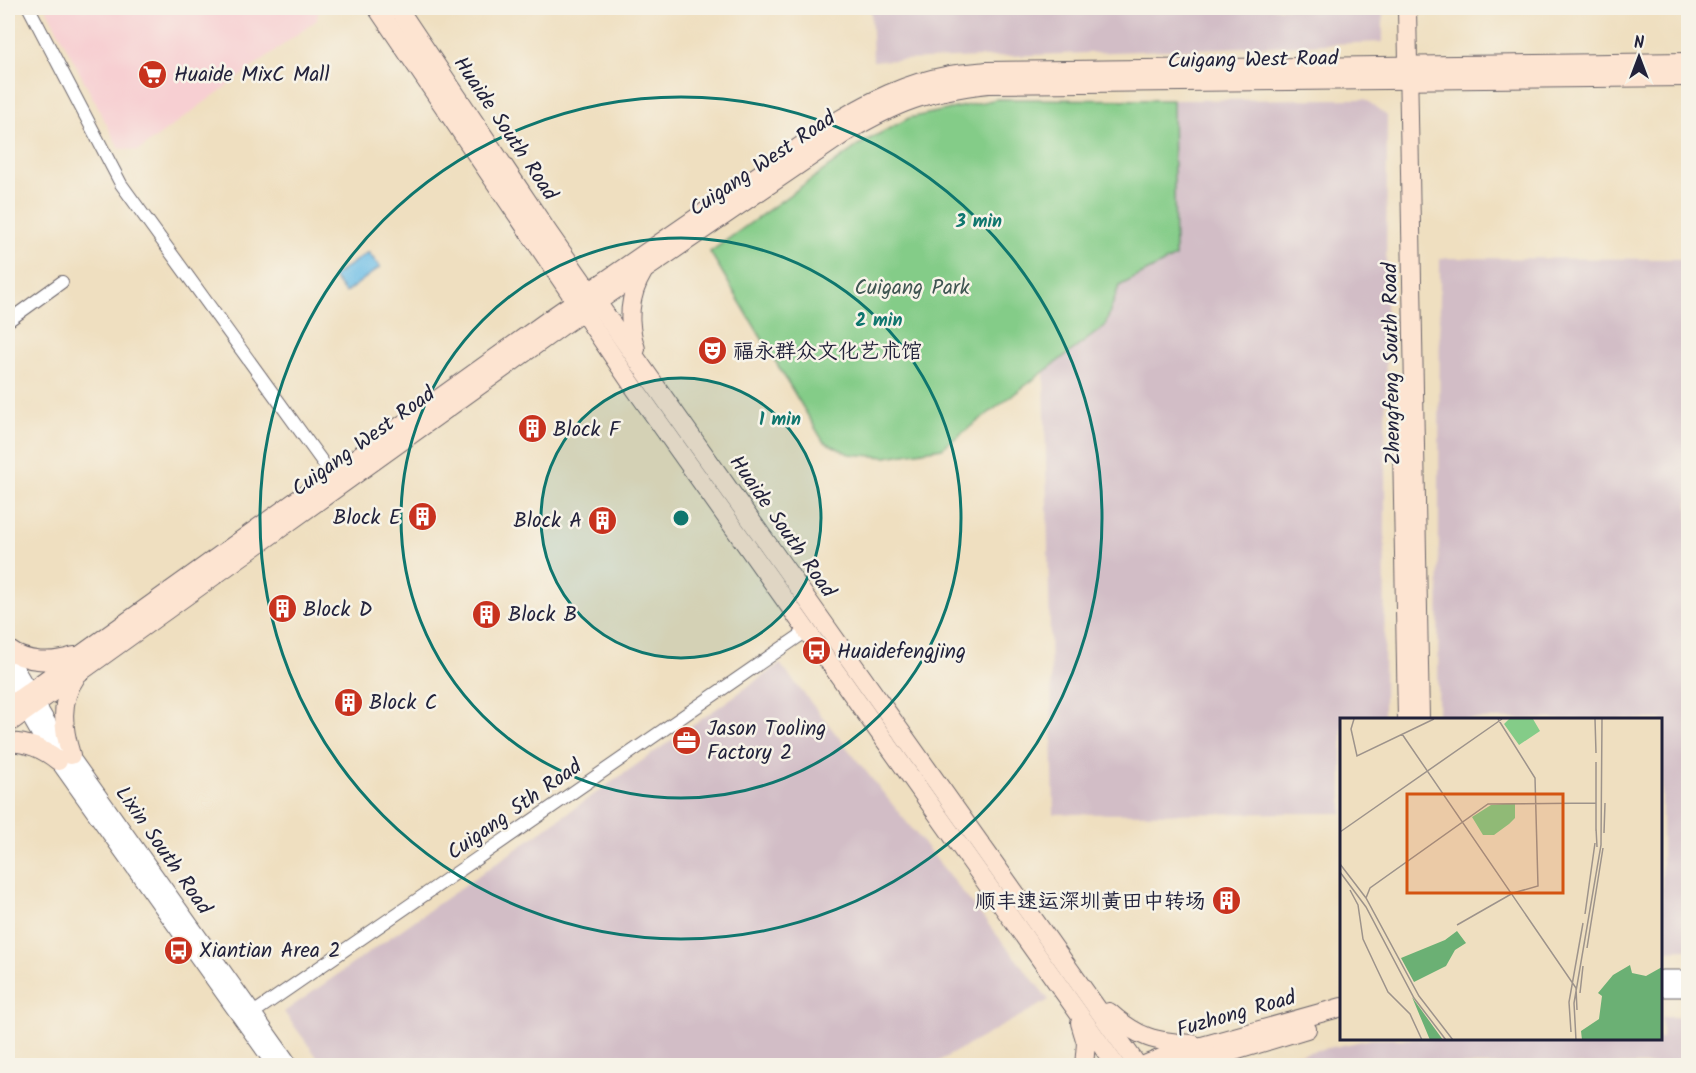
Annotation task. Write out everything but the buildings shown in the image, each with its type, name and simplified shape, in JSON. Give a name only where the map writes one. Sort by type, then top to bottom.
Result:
[{"type":"main road","name":"Huaide South Road","points":[[377,8],[586,302],[808,630],[1116,1065]]},
{"type":"main road","name":"Huaide South Road","points":[[398,8],[586,302],[643,368],[1140,1065]]},
{"type":"main road","name":"Zhengfeng South Road","points":[[1395,8],[1402,73],[1420,718]]},
{"type":"main road","name":"Zhengfeng South Road","points":[[1407,8],[1402,73],[1407,718]]},
{"type":"main road","name":"Cuigang West Road","points":[[8,724],[24,702],[82,653],[332,475],[586,302],[645,269],[845,133],[883,110],[950,88],[988,84],[1689,63]]},
{"type":"main road","name":"Cuigang West Road","points":[[24,702],[80,672],[837,121],[877,98],[914,84],[946,75],[987,71],[1689,77]]},
{"type":"main road","points":[[643,368],[630,327],[629,309],[635,286],[645,269]]},
{"type":"main road","points":[[8,649],[19,656],[38,661],[67,658],[82,653]]},
{"type":"main road","points":[[8,742],[32,745],[65,758],[64,708],[71,684],[80,672]]},
{"type":"main road","points":[[1087,992],[1137,1034],[1210,1055]]},
{"type":"main road","points":[[1068,997],[1086,1043],[1084,1065]]},
{"type":"main road","name":"Fuzhong Road","points":[[1185,1065],[1340,1008]]},
{"type":"main road","name":"Fuzhong Road","points":[[1140,1065],[1166,1056],[1210,1055],[1340,1020]]},
{"type":"street","points":[[29,8],[120,184],[332,475]]},
{"type":"street","points":[[8,321],[62,282]]},
{"type":"street","name":"Cuigang 5th Road","points":[[248,1016],[808,630]]},
{"type":"street","name":"Lixin South Road","points":[[8,654],[24,702]]},
{"type":"street","name":"Lixin South Road","points":[[8,679],[248,1016],[291,1065]]},
{"type":"street","points":[[1663,978],[1689,978]]},
{"type":"street","points":[[1663,990],[1689,989]]},
{"type":"street","name":"Lixin South Road","points":[[248,1016],[275,1065]]},
{"type":"shaded area","points":[[46,8],[319,8],[317,20],[138,151],[119,148]]},
{"type":"shaded area","points":[[871,8],[1383,8],[1383,42],[873,61]]},
{"type":"shaded area","points":[[1365,99],[1387,116],[1384,718],[1340,718],[1340,813],[1054,814],[1044,371],[1105,326],[1119,286],[1175,257],[1173,100]]},
{"type":"shaded area","points":[[1440,258],[1688,259],[1688,949],[1663,950],[1663,718],[1438,718]]},
{"type":"shaded area","points":[[780,664],[1049,1000],[932,1065],[323,1065],[284,1012]]},
{"type":"shaded area","points":[[1663,1017],[1688,1017],[1688,1065],[1246,1065],[1367,1040],[1663,1040]]},
{"type":"green space","name":"Cuigang Park","points":[[997,99],[1173,100],[1175,257],[1119,286],[1105,326],[942,448],[886,457],[849,454],[823,441],[710,252],[862,143],[909,118]]},
{"type":"water","points":[[368,252],[380,267],[345,293],[333,277]]},
{"type":"place","name":"Huaide MixC Mall","points":[[153,74]]},
{"type":"place","name":"福永群众文化艺术馆","points":[[712,351]]},
{"type":"place","name":"Block F","points":[[532,429]]},
{"type":"place","name":"Block E","points":[[422,517]]},
{"type":"place","name":"Block A","points":[[603,520]]},
{"type":"place","name":"Block D","points":[[282,609]]},
{"type":"place","name":"Block B","points":[[487,614]]},
{"type":"place","name":"Huaidefengjing","points":[[816,651]]},
{"type":"place","name":"Block C","points":[[348,702]]},
{"type":"place","name":"Jason Tooling Factory 2","points":[[686,740]]},
{"type":"place","name":"顺丰速运深圳黄田中转场","points":[[1227,901]]},
{"type":"place","name":"Xiantian Area 2","points":[[178,950]]}]
